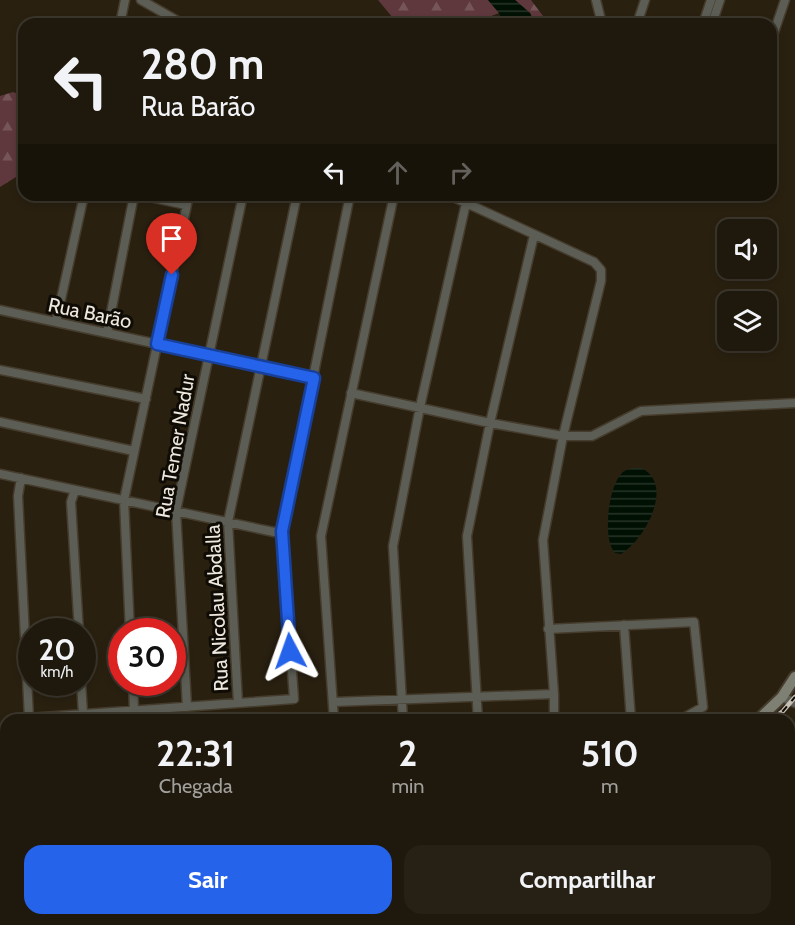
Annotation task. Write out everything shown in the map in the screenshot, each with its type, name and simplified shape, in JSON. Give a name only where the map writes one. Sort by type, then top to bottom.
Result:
[{"type":"street","points":[[121,18],[125,0]]},
{"type":"street","points":[[141,0],[168,18]]},
{"type":"street","points":[[596,0],[600,18]]},
{"type":"street","points":[[640,18],[645,0]]},
{"type":"street","points":[[705,18],[711,0]]},
{"type":"street","points":[[714,18],[720,0]]},
{"type":"street","points":[[777,22],[784,0]]},
{"type":"street","points":[[56,322],[83,201]]},
{"type":"street","points":[[107,333],[133,201]]},
{"type":"street","points":[[165,201],[186,206]]},
{"type":"street","points":[[129,618],[124,500],[187,201]]},
{"type":"street","name":"Rua Temer Nadur","points":[[186,706],[176,511],[242,201]]},
{"type":"street","name":"Rua Nicolau Abdalla","points":[[238,703],[228,522],[296,201]]},
{"type":"street","points":[[98,714],[294,699],[282,531],[349,201]]},
{"type":"street","points":[[334,714],[321,536],[393,201]]},
{"type":"street","points":[[462,201],[594,262],[601,270],[601,281],[563,436],[543,540],[554,714]]},
{"type":"street","points":[[402,714],[393,546],[420,407],[466,203]]},
{"type":"street","points":[[478,714],[467,536],[490,423],[534,235]]},
{"type":"street","name":"Rua Barão","points":[[0,310],[314,378]]},
{"type":"street","points":[[0,370],[146,399]]},
{"type":"street","points":[[351,393],[563,436],[592,436],[641,411],[795,403]]},
{"type":"street","points":[[0,422],[135,451]]},
{"type":"street","points":[[0,474],[274,532],[282,531]]},
{"type":"street","points":[[21,478],[18,496],[29,714]]},
{"type":"street","points":[[75,490],[71,502],[77,618]]},
{"type":"street","points":[[549,629],[694,622],[703,707],[691,714]]},
{"type":"street","points":[[624,625],[631,714]]},
{"type":"street","points":[[766,714],[782,697],[795,677]]},
{"type":"street","points":[[333,702],[476,695],[554,694]]},
{"type":"street","points":[[80,714],[81,696]]},
{"type":"street","points":[[134,696],[134,710]]},
{"type":"street","points":[[782,697],[795,703]]},
{"type":"green space","points":[[378,0],[488,0],[499,13],[486,18],[393,18]]},
{"type":"green space","points":[[515,0],[531,0],[544,18],[532,18],[530,13]]},
{"type":"green space","points":[[13,92],[18,94],[18,176],[0,187],[0,96]]},
{"type":"shaded area","points":[[488,0],[515,0],[530,13],[532,18],[501,18]]},
{"type":"shaded area","points":[[641,468],[651,476],[656,486],[653,512],[647,525],[630,547],[621,554],[615,553],[609,536],[610,500],[623,472]]},
{"type":"railway","points":[[779,714],[795,697]]},
{"type":"route","points":[[172,275],[157,344],[314,378],[282,531],[290,651]]}]
